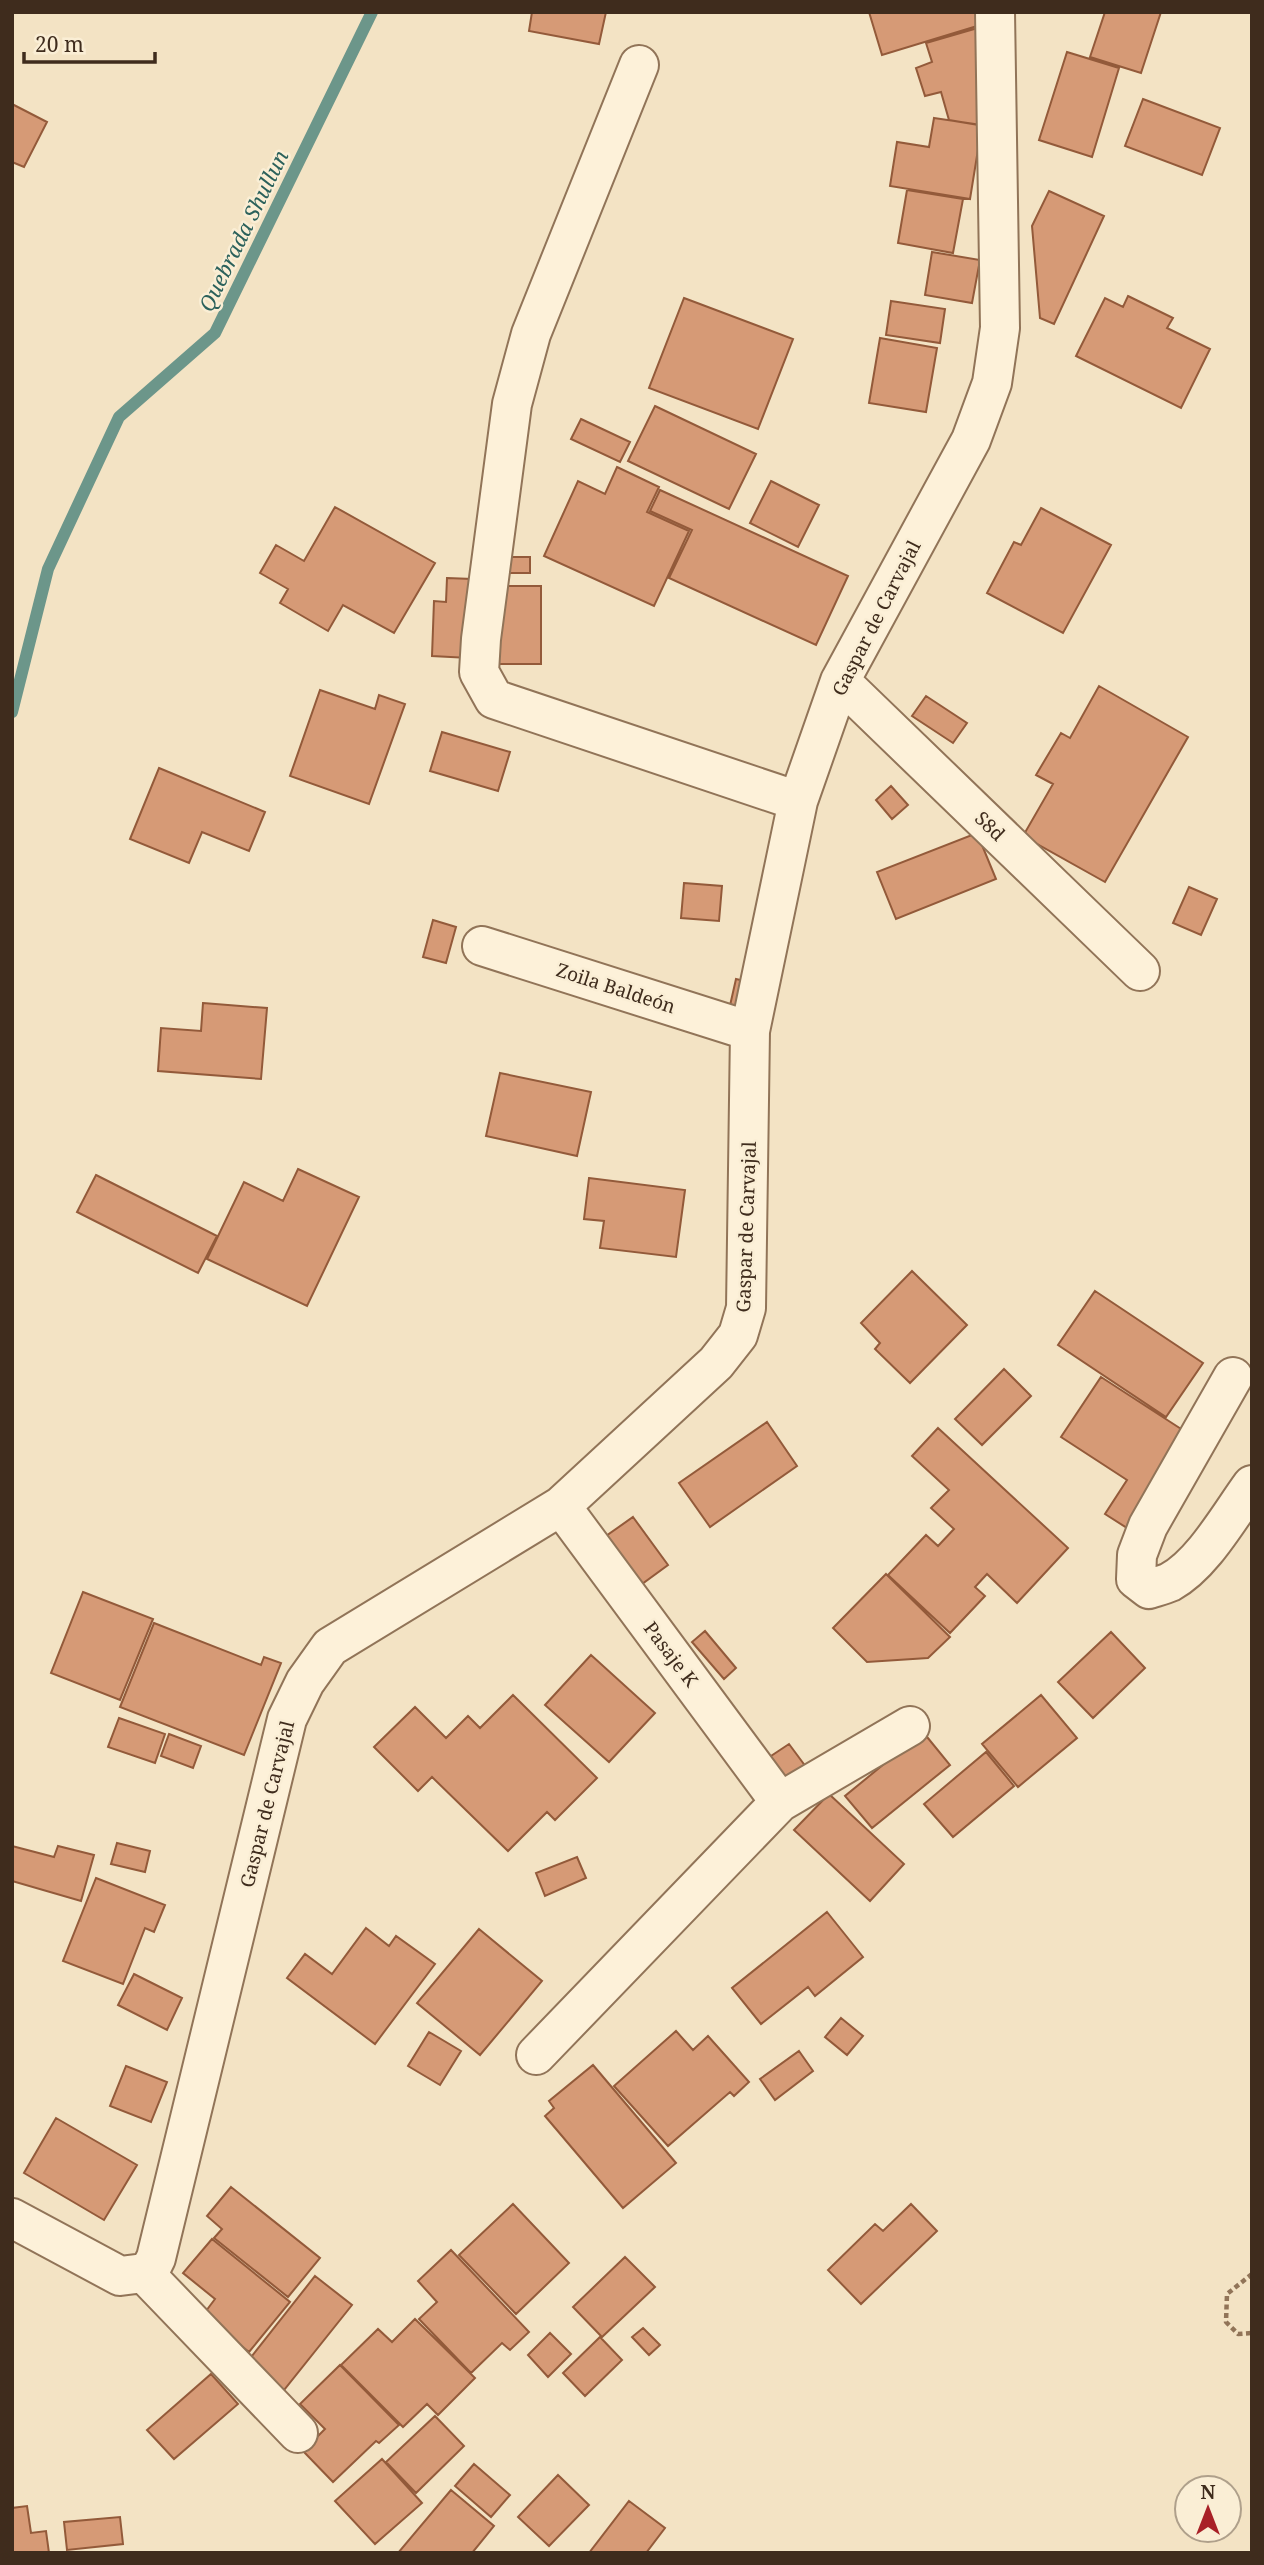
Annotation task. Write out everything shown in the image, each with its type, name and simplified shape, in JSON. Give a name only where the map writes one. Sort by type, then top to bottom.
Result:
[{"type":"street","name":"Gaspar de Carvajal","points":[[144,2273],[156,2258],[287,1719],[305,1682],[330,1647],[561,1506],[716,1363],[738,1335],[746,1308],[750,1031],[798,801],[840,681],[971,440],[992,383],[1000,328],[995,12]]},
{"type":"street","points":[[639,65],[531,334],[512,404],[479,672],[494,699],[798,801]]},
{"type":"street","name":"S8d","points":[[840,681],[1140,971]]},
{"type":"street","name":"Zoila Baldeón","points":[[482,946],[750,1031]]},
{"type":"street","points":[[1233,1377],[1148,1526],[1137,1555],[1136,1579],[1149,1589],[1168,1583],[1185,1572],[1252,1485]]},
{"type":"street","name":"Pasaje K","points":[[561,1506],[780,1802]]},
{"type":"street","points":[[536,2055],[780,1802],[909,1726]]},
{"type":"street","points":[[12,2218],[120,2276],[144,2273],[298,2433]]},
{"type":"path","points":[[1252,2274],[1227,2294],[1226,2322],[1238,2334],[1252,2333]]},
{"type":"building","points":[[532,12],[606,12],[599,44],[529,31]]},
{"type":"building","points":[[869,12],[987,12],[987,23],[882,55]]},
{"type":"building","points":[[1105,12],[1161,12],[1141,73],[1090,57]]},
{"type":"building","points":[[988,25],[985,126],[949,120],[941,92],[925,96],[916,68],[932,62],[926,43]]},
{"type":"building","points":[[1067,52],[1119,68],[1092,157],[1039,140]]},
{"type":"building","points":[[1143,99],[1220,128],[1202,175],[1125,146]]},
{"type":"building","points":[[12,104],[47,122],[24,167],[12,162]]},
{"type":"building","points":[[934,118],[982,125],[970,199],[890,186],[897,142],[929,147]]},
{"type":"building","points":[[907,190],[963,199],[953,253],[898,243]]},
{"type":"building","points":[[1049,191],[1104,216],[1054,324],[1040,318],[1032,226]]},
{"type":"building","points":[[932,252],[980,260],[972,303],[925,295]]},
{"type":"building","points":[[1128,296],[1173,318],[1167,328],[1210,349],[1181,408],[1076,356],[1105,298],[1123,307]]},
{"type":"building","points":[[684,298],[793,339],[758,429],[649,388]]},
{"type":"building","points":[[891,301],[945,309],[940,343],[886,335]]},
{"type":"building","points":[[880,338],[937,348],[926,412],[869,403]]},
{"type":"building","points":[[655,406],[756,454],[729,509],[628,461]]},
{"type":"building","points":[[581,419],[630,442],[620,462],[571,439]]},
{"type":"building","points":[[617,467],[659,487],[647,512],[689,531],[654,606],[544,556],[578,481],[605,494]]},
{"type":"building","points":[[771,481],[819,505],[798,547],[750,523]]},
{"type":"building","points":[[660,490],[848,576],[816,645],[669,578],[692,530],[650,511]]},
{"type":"building","points":[[335,507],[435,563],[394,633],[343,605],[328,631],[280,603],[288,589],[260,573],[276,545],[304,561]]},
{"type":"building","points":[[1041,508],[1111,545],[1063,633],[987,593],[1014,542],[1021,545]]},
{"type":"building","points":[[510,557],[530,557],[530,573],[510,573]]},
{"type":"building","points":[[447,578],[472,579],[469,658],[432,656],[434,601],[446,602]]},
{"type":"building","points":[[499,586],[541,586],[541,664],[498,664]]},
{"type":"building","points":[[1099,686],[1188,737],[1105,882],[1023,836],[1053,784],[1036,775],[1061,733],[1070,738]]},
{"type":"building","points":[[320,690],[375,709],[379,695],[405,704],[369,804],[290,776]]},
{"type":"building","points":[[926,696],[967,723],[953,743],[912,716]]},
{"type":"building","points":[[442,732],[510,752],[498,791],[430,771]]},
{"type":"building","points":[[159,768],[265,812],[249,851],[202,832],[189,863],[130,839]]},
{"type":"building","points":[[891,786],[908,805],[892,819],[876,800]]},
{"type":"building","points":[[977,833],[996,879],[896,919],[877,872]]},
{"type":"building","points":[[684,883],[722,886],[719,921],[681,918]]},
{"type":"building","points":[[1189,887],[1217,899],[1201,935],[1173,923]]},
{"type":"building","points":[[433,920],[456,927],[446,963],[423,957]]},
{"type":"building","points":[[736,979],[753,983],[746,1014],[729,1010]]},
{"type":"building","points":[[203,1003],[267,1008],[261,1079],[158,1071],[161,1028],[201,1031]]},
{"type":"building","points":[[500,1073],[591,1092],[577,1156],[486,1136]]},
{"type":"building","points":[[298,1169],[359,1197],[307,1306],[207,1259],[244,1182],[283,1201]]},
{"type":"building","points":[[96,1175],[217,1236],[198,1273],[77,1212]]},
{"type":"building","points":[[589,1178],[685,1190],[676,1257],[600,1248],[604,1221],[584,1219]]},
{"type":"building","points":[[912,1271],[967,1325],[910,1383],[875,1349],[880,1343],[861,1323]]},
{"type":"building","points":[[1095,1291],[1203,1363],[1166,1417],[1058,1345]]},
{"type":"building","points":[[1004,1369],[1031,1396],[982,1445],[955,1419]]},
{"type":"building","points":[[1101,1377],[1195,1438],[1138,1535],[1105,1514],[1127,1480],[1061,1437]]},
{"type":"building","points":[[767,1422],[797,1466],[710,1527],[679,1483]]},
{"type":"building","points":[[938,1428],[1068,1548],[1017,1603],[987,1574],[975,1587],[985,1596],[950,1633],[888,1575],[926,1535],[938,1546],[954,1529],[931,1508],[949,1490],[912,1456]]},
{"type":"building","points":[[633,1517],[668,1565],[631,1592],[596,1543]]},
{"type":"building","points":[[886,1574],[950,1637],[928,1658],[867,1662],[833,1628]]},
{"type":"building","points":[[83,1592],[153,1619],[120,1700],[51,1673]]},
{"type":"building","points":[[154,1623],[261,1665],[264,1657],[281,1663],[244,1755],[120,1707]]},
{"type":"building","points":[[705,1631],[736,1668],[724,1679],[692,1642]]},
{"type":"building","points":[[1111,1632],[1145,1668],[1093,1718],[1058,1682]]},
{"type":"building","points":[[591,1655],[655,1713],[609,1762],[545,1705]]},
{"type":"building","points":[[513,1695],[597,1778],[555,1820],[547,1812],[508,1851],[432,1777],[418,1791],[374,1747],[415,1707],[446,1738],[468,1716],[480,1728]]},
{"type":"building","points":[[1041,1695],[1077,1738],[1018,1787],[982,1744]]},
{"type":"building","points":[[119,1718],[165,1734],[155,1763],[108,1747]]},
{"type":"building","points":[[923,1732],[950,1765],[872,1828],[845,1796]]},
{"type":"building","points":[[169,1734],[201,1746],[193,1768],[161,1756]]},
{"type":"building","points":[[789,1744],[806,1767],[783,1783],[765,1760]]},
{"type":"building","points":[[986,1752],[1014,1786],[953,1837],[924,1804]]},
{"type":"building","points":[[829,1794],[904,1864],[870,1901],[794,1830]]},
{"type":"building","points":[[117,1843],[150,1851],[145,1872],[111,1864]]},
{"type":"building","points":[[12,1846],[54,1857],[58,1846],[94,1855],[81,1901],[12,1881]]},
{"type":"building","points":[[577,1857],[586,1878],[545,1896],[536,1873]]},
{"type":"building","points":[[96,1878],[165,1905],[154,1932],[145,1928],[123,1984],[63,1961]]},
{"type":"building","points":[[827,1912],[863,1957],[815,1996],[808,1987],[761,2024],[732,1988]]},
{"type":"building","points":[[366,1928],[389,1946],[396,1936],[435,1964],[375,2044],[287,1978],[305,1954],[332,1974]]},
{"type":"building","points":[[479,1929],[542,1981],[480,2055],[417,2003]]},
{"type":"building","points":[[134,1974],[182,1998],[167,2030],[118,2005]]},
{"type":"building","points":[[841,2018],[863,2036],[847,2055],[825,2037]]},
{"type":"building","points":[[676,2031],[693,2050],[708,2036],[749,2082],[734,2096],[730,2092],[668,2146],[614,2086]]},
{"type":"building","points":[[429,2032],[461,2051],[440,2085],[408,2066]]},
{"type":"building","points":[[799,2051],[813,2071],[775,2100],[760,2079]]},
{"type":"building","points":[[593,2065],[676,2163],[623,2208],[545,2116],[554,2108],[549,2101]]},
{"type":"building","points":[[126,2066],[167,2082],[151,2122],[110,2106]]},
{"type":"building","points":[[56,2118],[137,2165],[104,2220],[24,2173]]},
{"type":"building","points":[[231,2187],[320,2258],[288,2297],[214,2238],[222,2229],[207,2216]]},
{"type":"building","points":[[513,2204],[569,2263],[516,2314],[459,2255]]},
{"type":"building","points":[[911,2204],[937,2231],[861,2304],[828,2270],[875,2224],[883,2231]]},
{"type":"building","points":[[212,2239],[290,2302],[249,2352],[203,2315],[215,2299],[183,2273]]},
{"type":"building","points":[[451,2250],[529,2332],[510,2350],[502,2343],[471,2373],[419,2319],[437,2302],[418,2281]]},
{"type":"building","points":[[625,2257],[655,2287],[602,2337],[573,2307]]},
{"type":"building","points":[[315,2276],[352,2305],[284,2390],[248,2361]]},
{"type":"building","points":[[415,2319],[475,2378],[438,2415],[427,2404],[403,2427],[341,2365],[378,2329],[392,2342]]},
{"type":"building","points":[[643,2328],[660,2345],[649,2355],[632,2337]]},
{"type":"building","points":[[550,2333],[571,2354],[548,2377],[528,2355]]},
{"type":"building","points":[[600,2337],[622,2360],[585,2396],[563,2373]]},
{"type":"building","points":[[340,2365],[399,2425],[379,2443],[376,2441],[333,2482],[303,2451],[325,2429],[300,2404]]},
{"type":"building","points":[[211,2374],[238,2404],[174,2459],[147,2430]]},
{"type":"building","points":[[435,2416],[464,2446],[416,2493],[386,2462]]},
{"type":"building","points":[[382,2459],[422,2503],[375,2544],[335,2501]]},
{"type":"building","points":[[474,2464],[510,2495],[491,2517],[455,2486]]},
{"type":"building","points":[[558,2475],[589,2505],[549,2546],[518,2517]]},
{"type":"building","points":[[451,2490],[494,2526],[472,2553],[398,2553]]},
{"type":"building","points":[[629,2501],[665,2528],[646,2553],[589,2553]]},
{"type":"building","points":[[27,2506],[31,2533],[46,2531],[49,2553],[12,2553],[12,2508]]},
{"type":"building","points":[[120,2517],[123,2544],[67,2550],[64,2522]]},
{"type":"waterway","name":"Quebrada Shullun","points":[[12,712],[48,569],[119,417],[215,333],[372,12]]}]
